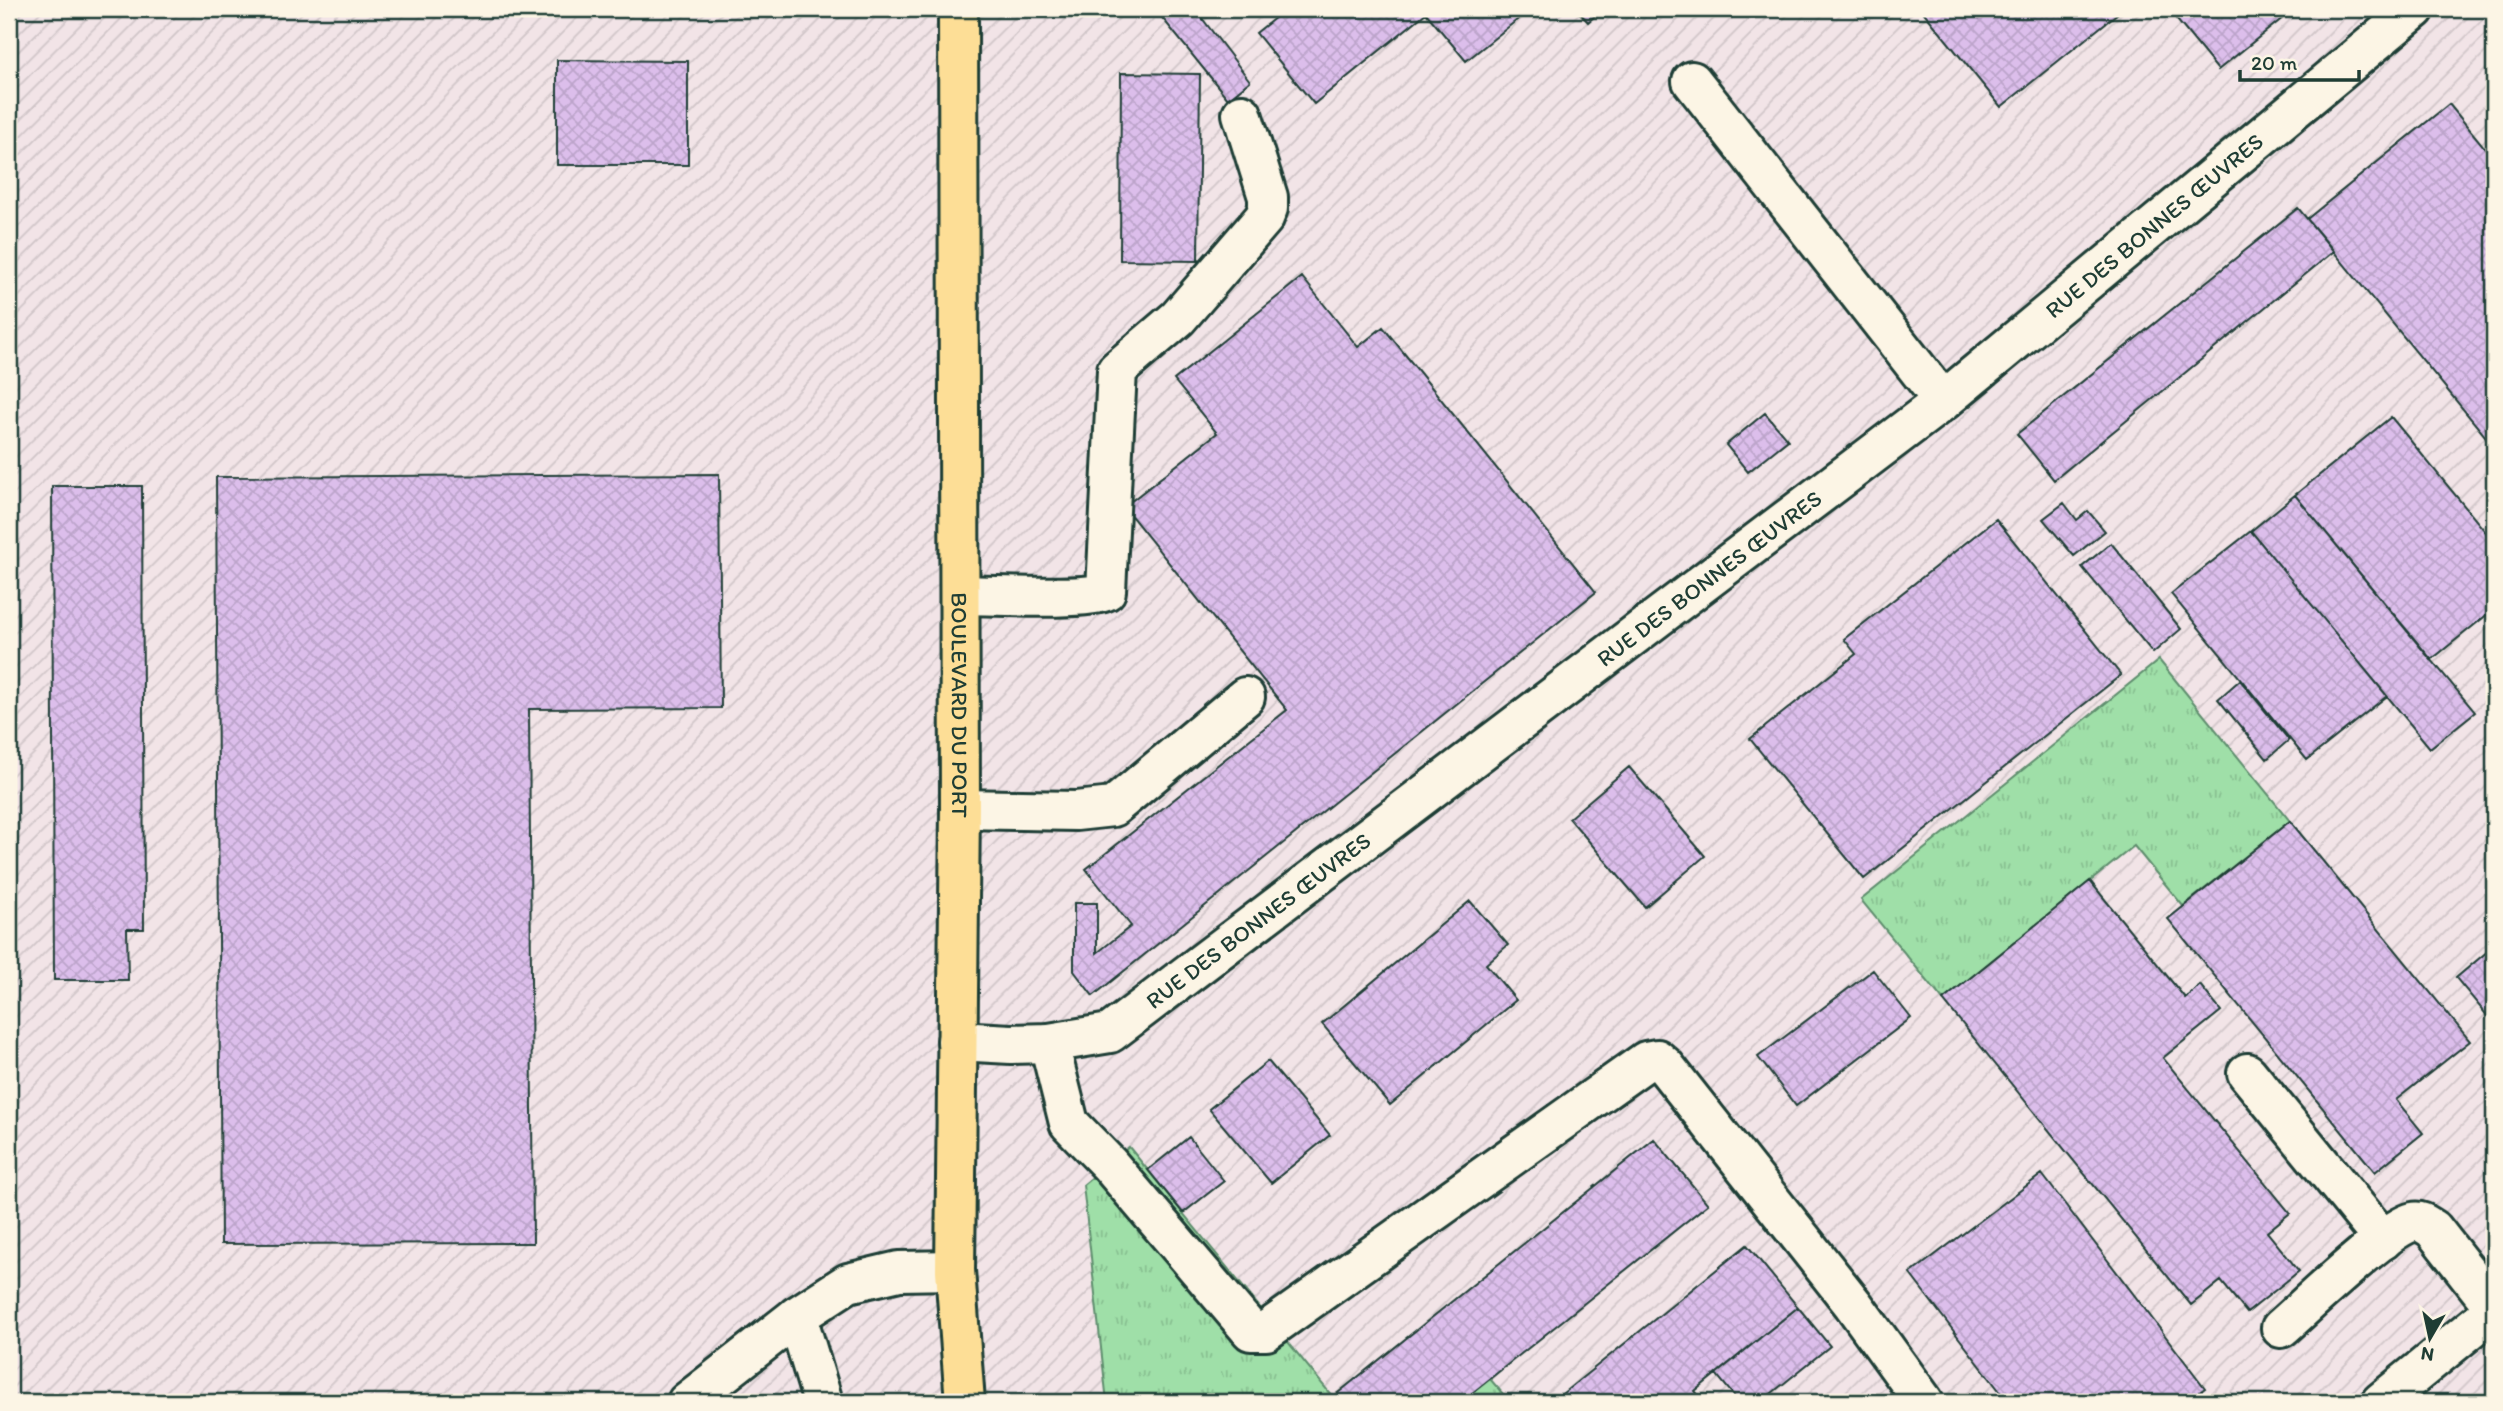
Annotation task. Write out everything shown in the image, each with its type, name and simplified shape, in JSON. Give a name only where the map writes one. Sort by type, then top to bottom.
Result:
[{"type":"main road","name":"BOULEVARD DU PORT","points":[[958,9],[960,809],[955,1270],[965,1402]]},
{"type":"street","name":"RUE DES BONNES ŒUVRES","points":[[957,1041],[1049,1043],[1110,1033],[1943,401],[2415,9]]},
{"type":"street","points":[[1692,81],[1943,401]]},
{"type":"street","points":[[960,595],[1078,596],[1106,591],[1117,370],[1178,318],[1264,218],[1268,208],[1268,197],[1242,114]]},
{"type":"street","points":[[960,809],[1076,811],[1113,807],[1245,697]]},
{"type":"street","points":[[1049,1043],[1069,1124],[1109,1164],[1251,1331],[1259,1332],[1266,1331],[1646,1061],[1657,1059],[1844,1293],[1924,1402]]},
{"type":"street","points":[[2247,1073],[2383,1240]]},
{"type":"street","points":[[2281,1328],[2383,1240],[2411,1222],[2422,1222],[2432,1229],[2494,1308],[2381,1402]]},
{"type":"street","points":[[687,1402],[797,1316],[848,1283],[899,1271],[955,1270]]},
{"type":"street","points":[[797,1316],[823,1402]]},
{"type":"shaded area","points":[[9,9],[2494,9],[2494,1402],[9,1402]]},
{"type":"green space","points":[[2159,660],[2290,821],[2183,906],[2134,846],[1943,1000],[1861,900]]},
{"type":"green space","points":[[1129,1147],[1337,1402],[1107,1402],[1083,1185]]},
{"type":"green space","points":[[1490,1379],[1510,1402],[1461,1402]]},
{"type":"building","points":[[1155,9],[1195,9],[1250,81],[1228,99]]},
{"type":"building","points":[[1286,9],[1524,9],[1527,12],[1466,61],[1426,13],[1314,104],[1256,33]]},
{"type":"building","points":[[1576,9],[1603,9],[1588,22]]},
{"type":"building","points":[[1921,9],[2123,9],[2001,107]]},
{"type":"building","points":[[2168,9],[2294,9],[2218,70]]},
{"type":"building","points":[[557,60],[688,61],[688,165],[557,165]]},
{"type":"building","points":[[1121,73],[1200,74],[1198,261],[1120,260]]},
{"type":"building","points":[[2449,104],[2494,159],[2494,447],[2307,219]]},
{"type":"building","points":[[2298,208],[2334,251],[2054,480],[2017,434]]},
{"type":"building","points":[[1302,277],[1358,347],[1383,327],[1596,592],[1093,996],[1074,971],[1074,903],[1097,903],[1097,953],[1131,926],[1086,869],[1287,710],[1124,507],[1217,433],[1174,380]]},
{"type":"building","points":[[1765,413],[1788,440],[1748,472],[1726,445]]},
{"type":"building","points":[[2391,417],[2494,542],[2494,609],[2431,660],[2295,495]]},
{"type":"building","points":[[719,474],[721,708],[529,709],[533,1243],[221,1244],[216,477]]},
{"type":"building","points":[[52,486],[142,486],[144,929],[127,929],[128,980],[54,980]]},
{"type":"building","points":[[2295,495],[2475,712],[2430,748],[2251,531]]},
{"type":"building","points":[[2064,503],[2077,520],[2088,511],[2105,531],[2074,556],[2043,519]]},
{"type":"building","points":[[1996,519],[2121,675],[1864,879],[1750,739],[1856,654],[1844,639]]},
{"type":"building","points":[[2251,531],[2387,696],[2307,760],[2171,594]]},
{"type":"building","points":[[2111,543],[2181,629],[2153,653],[2082,567]]},
{"type":"building","points":[[2240,680],[2289,740],[2267,759],[2218,699]]},
{"type":"building","points":[[1629,767],[1705,856],[1645,907],[1569,818]]},
{"type":"building","points":[[2290,821],[2470,1041],[2396,1100],[2423,1133],[2375,1172],[2168,919]]},
{"type":"building","points":[[2090,881],[2185,998],[2200,985],[2221,1011],[2163,1058],[2290,1213],[2267,1232],[2299,1271],[2247,1313],[2221,1281],[2191,1305],[1943,1000]]},
{"type":"building","points":[[1470,901],[1508,945],[1486,964],[1516,1000],[1390,1105],[1322,1024]]},
{"type":"building","points":[[2488,951],[2494,959],[2494,1024],[2456,978]]},
{"type":"building","points":[[1873,970],[1911,1018],[1796,1106],[1758,1057]]},
{"type":"building","points":[[1268,1061],[1330,1135],[1271,1183],[1209,1109]]},
{"type":"building","points":[[1189,1137],[1224,1181],[1183,1213],[1148,1170]]},
{"type":"building","points":[[1654,1139],[1708,1204],[1461,1402],[1337,1402],[1333,1397]]},
{"type":"building","points":[[2042,1174],[2205,1388],[2186,1402],[2008,1402],[1910,1274]]},
{"type":"building","points":[[1747,1245],[1798,1307],[1695,1391],[1704,1402],[1552,1402]]},
{"type":"building","points":[[1798,1307],[1830,1346],[1761,1402],[1739,1402],[1716,1374]]}]
